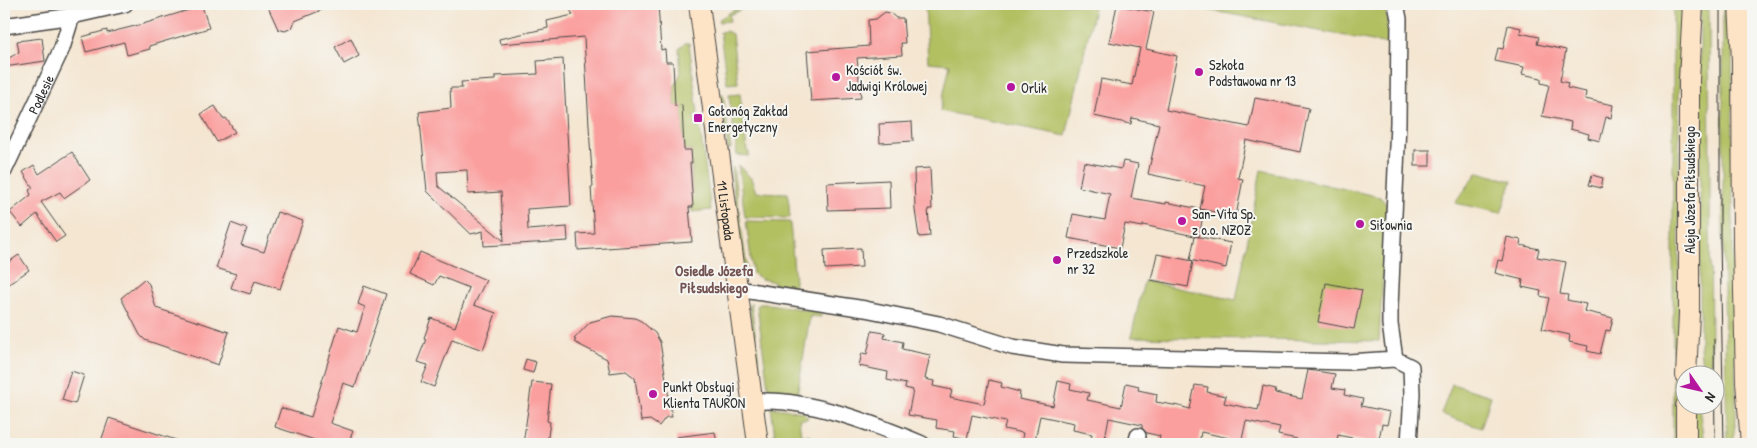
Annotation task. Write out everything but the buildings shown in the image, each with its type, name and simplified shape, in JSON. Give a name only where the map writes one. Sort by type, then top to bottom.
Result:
[{"type":"street","points":[[4,26],[72,16],[125,4]]},
{"type":"street","name":"11 Listopada","points":[[699,4],[758,444]]},
{"type":"street","points":[[1395,359],[1390,324],[1390,307],[1399,70],[1399,19],[1396,4]]},
{"type":"street","name":"Aleja Józefa Piłsudskiego","points":[[1686,366],[1689,314],[1689,81],[1693,4]]},
{"type":"street","points":[[1739,4],[1742,60],[1746,382],[1751,444]]},
{"type":"street","name":"Podlesie","points":[[4,171],[62,48],[72,16]]},
{"type":"street","points":[[736,289],[865,309],[939,324],[1012,347],[1063,355],[1348,362],[1395,359],[1411,367],[1412,394],[1409,444]]},
{"type":"street","points":[[752,402],[767,400],[805,405],[877,425],[922,444]]},
{"type":"street","points":[[1686,416],[1686,444]]},
{"type":"green space","points":[[743,4],[754,4],[729,15],[730,21],[719,22],[718,20]]},
{"type":"green space","name":"Orlik","points":[[925,4],[1095,4],[1066,136],[940,111],[950,64],[928,62]]},
{"type":"green space","points":[[1187,4],[1384,4],[1387,18],[1388,44],[1187,6]]},
{"type":"green space","points":[[1686,10],[1679,75],[1679,366],[1674,366],[1674,416],[1679,416],[1679,444],[1673,444],[1673,11]]},
{"type":"green space","points":[[1700,10],[1709,10],[1711,366],[1702,366],[1700,347]]},
{"type":"green space","points":[[1723,10],[1732,10],[1736,420],[1732,444],[1727,444],[1723,240]]},
{"type":"green space","points":[[1753,10],[1753,165],[1752,55],[1746,11]]},
{"type":"green space","points":[[726,31],[732,34],[738,83],[727,84],[720,32]]},
{"type":"green space","points":[[685,43],[689,43],[698,114],[694,115],[696,128],[700,128],[711,210],[692,212],[691,150],[684,150],[682,106],[675,106],[674,88],[681,72],[679,49]]},
{"type":"green space","points":[[720,94],[723,94],[731,149],[728,149]]},
{"type":"green space","points":[[740,94],[749,156],[737,155],[729,95]]},
{"type":"green space","points":[[738,165],[751,178],[756,192],[788,193],[790,218],[745,217]]},
{"type":"green space","points":[[733,167],[748,276],[744,269],[731,171]]},
{"type":"green space","points":[[1261,170],[1380,197],[1387,205],[1379,341],[1131,337],[1144,281],[1236,300]]},
{"type":"green space","points":[[1478,172],[1512,181],[1501,213],[1455,203]]},
{"type":"green space","points":[[746,221],[790,222],[795,282],[793,290],[773,287],[774,282],[761,279],[753,274]]},
{"type":"green space","points":[[751,303],[763,391],[760,386],[749,307]]},
{"type":"green space","points":[[760,304],[820,312],[821,317],[810,316],[797,396],[769,394],[757,306]]},
{"type":"green space","points":[[1452,384],[1491,396],[1481,428],[1441,414]]},
{"type":"green space","points":[[771,407],[803,412],[808,417],[807,419],[799,419],[801,435],[810,435],[812,444],[776,444]]},
{"type":"green space","points":[[1693,416],[1700,416],[1704,444],[1693,444]]},
{"type":"tram line","points":[[1720,4],[1720,240],[1724,444]]},
{"type":"tram line","points":[[1714,339],[1715,444]]},
{"type":"place","name":"Szkoła Podstawowa nr 13","points":[[1199,72]]},
{"type":"place","name":"Kościół św. Jadwigi Królowej","points":[[836,77]]},
{"type":"place","name":"Orlik","points":[[1011,87]]},
{"type":"place","name":"Gołonóg Zakład Energetyczny","points":[[698,118]]},
{"type":"place","name":"San-Vita Sp. z o.o. NZOZ","points":[[1182,221]]},
{"type":"place","name":"Siłownia","points":[[1360,224]]},
{"type":"place","name":"Przedszkole nr 32","points":[[1057,260]]},
{"type":"place","name":"Punkt Obsługi Klienta TAURON","points":[[653,394]]},
{"type":"district","name":"Osiedle Józefa Piłsudskiego","points":[[714,278]]}]
